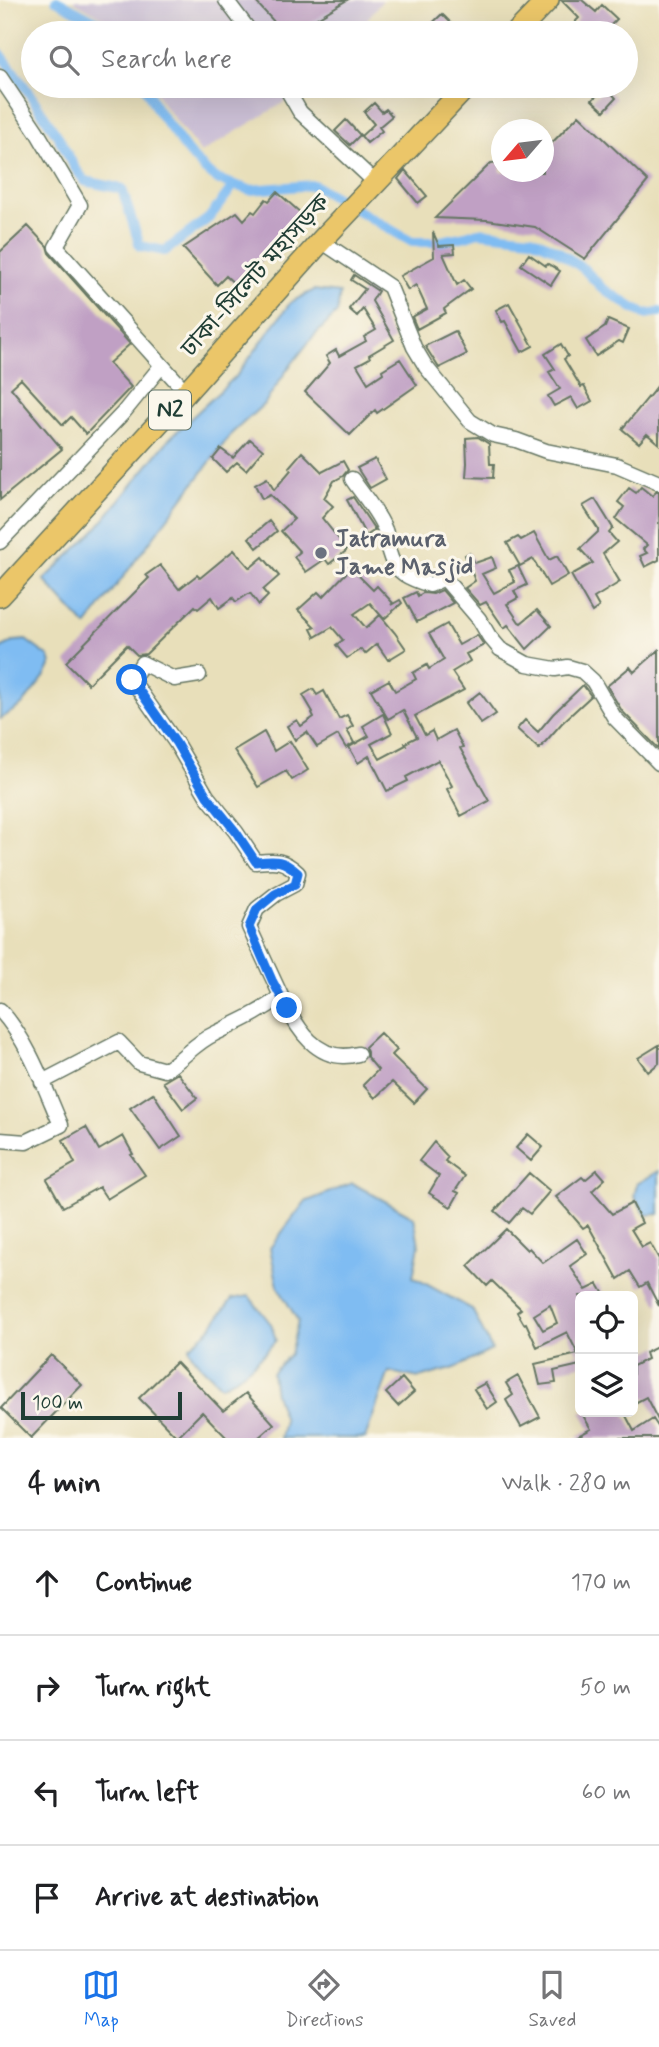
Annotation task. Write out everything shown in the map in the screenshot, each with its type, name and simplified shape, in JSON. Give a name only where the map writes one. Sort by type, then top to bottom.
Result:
[{"type":"highway","points":[[528,21],[548,0]]},
{"type":"highway","name":"ঢাকা-সিলেট মহাসড়ক","points":[[0,596],[321,241],[456,98]]},
{"type":"street","points":[[226,0],[242,21]]},
{"type":"street","points":[[0,77],[37,132],[80,205],[56,247],[186,392]]},
{"type":"street","points":[[292,98],[300,113],[373,186]]},
{"type":"street","points":[[321,241],[390,287],[414,347],[426,367],[470,421],[493,435],[545,451],[617,465],[659,483]]},
{"type":"street","points":[[0,542],[123,413],[162,365]]},
{"type":"street","points":[[352,479],[378,516],[386,532],[392,563],[404,575],[430,585],[444,578],[500,649],[527,664],[555,669],[568,667],[582,671],[593,681],[614,717],[659,763]]},
{"type":"street","points":[[199,675],[174,679],[142,663],[132,680],[176,743],[207,796],[256,862],[273,860],[287,863],[298,873],[295,884],[275,894],[257,909],[249,927],[281,996],[306,1037],[317,1049],[344,1058],[358,1054]]},
{"type":"street","points":[[42,1082],[119,1042],[139,1063],[166,1070],[212,1035],[267,1008],[281,996]]},
{"type":"street","points":[[0,1010],[12,1023],[61,1125],[26,1142],[0,1140]]},
{"type":"shaded area","points":[[72,0],[383,0],[367,21],[109,21]]},
{"type":"shaded area","points":[[159,98],[291,98],[201,153]]},
{"type":"water","points":[[314,290],[340,293],[337,313],[312,338],[265,403],[232,433],[86,626],[44,580],[97,528],[170,438],[237,375],[291,302]]},
{"type":"water","points":[[26,640],[49,657],[51,664],[22,705],[0,719],[0,648],[15,641]]},
{"type":"water","points":[[659,1171],[659,1214],[646,1215],[634,1196],[637,1184]]},
{"type":"water","points":[[352,1183],[414,1217],[419,1245],[413,1277],[472,1309],[492,1350],[455,1368],[419,1378],[389,1372],[365,1438],[280,1438],[284,1420],[275,1394],[272,1373],[290,1354],[298,1321],[278,1287],[270,1248],[305,1202]]},
{"type":"water","points":[[249,1296],[271,1324],[276,1340],[251,1366],[221,1386],[198,1362],[189,1347],[208,1331],[232,1299]]},
{"type":"building","points":[[254,0],[347,0],[312,21],[273,21]]},
{"type":"building","points":[[561,0],[582,0],[596,12],[602,5],[617,19],[576,21],[579,18]]},
{"type":"building","points":[[442,14],[449,21],[435,21]]},
{"type":"building","points":[[594,98],[616,98],[604,111],[592,100]]},
{"type":"building","points":[[374,103],[382,112],[386,109],[392,116],[379,127],[382,131],[367,143],[361,136],[374,124],[364,112]]},
{"type":"building","points":[[579,115],[648,181],[585,259],[535,227],[487,220],[435,218],[491,163],[491,182],[554,182],[554,141]]},
{"type":"building","points":[[346,120],[360,135],[350,145],[335,131]]},
{"type":"building","points":[[405,170],[427,196],[418,203],[398,179]]},
{"type":"building","points":[[277,192],[302,214],[238,287],[226,276],[217,285],[183,248],[237,212],[244,220]]},
{"type":"building","points":[[28,226],[130,344],[109,363],[131,387],[86,434],[71,417],[63,425],[21,379],[11,388],[62,449],[0,500],[0,252]]},
{"type":"building","points":[[433,232],[439,246],[454,245],[455,253],[443,254],[457,285],[464,280],[471,289],[444,309],[446,313],[417,329],[412,317],[427,309],[416,285],[408,290],[400,276],[434,257]]},
{"type":"building","points":[[529,254],[546,266],[548,264],[560,271],[551,285],[521,265]]},
{"type":"building","points":[[354,275],[378,291],[372,301],[394,340],[357,365],[368,383],[400,359],[417,385],[377,413],[375,410],[350,435],[305,392],[330,363],[326,356],[336,350],[339,356],[366,341],[364,337],[376,330],[363,309],[357,316],[349,309],[365,289],[351,280]]},
{"type":"building","points":[[509,303],[533,346],[522,352],[496,310]]},
{"type":"building","points":[[608,320],[629,329],[623,343],[619,341],[596,356],[586,340],[605,327]]},
{"type":"building","points":[[455,331],[467,354],[439,368],[425,346]]},
{"type":"building","points":[[561,344],[568,356],[564,359],[592,401],[578,409],[571,397],[554,406],[548,396],[560,389],[549,372],[555,369],[545,354]]},
{"type":"building","points":[[659,384],[659,444],[647,434],[639,443],[622,429]]},
{"type":"building","points":[[478,437],[489,444],[490,464],[494,464],[493,478],[466,477],[466,438]]},
{"type":"building","points":[[250,439],[263,450],[246,470],[237,462],[226,472],[213,459],[221,449],[233,458]]},
{"type":"building","points":[[302,452],[322,472],[343,461],[348,470],[334,481],[324,498],[333,506],[322,518],[346,551],[329,564],[325,559],[306,572],[294,557],[300,552],[281,531],[294,519],[270,495],[262,499],[255,485],[267,478],[274,490]]},
{"type":"building","points":[[375,459],[386,479],[370,488],[357,468]]},
{"type":"building","points":[[641,487],[652,496],[659,492],[659,560],[645,567],[640,556],[647,553],[643,549],[647,545],[616,519],[624,507],[618,502],[629,488],[636,493]]},
{"type":"building","points":[[353,497],[375,530],[366,536],[347,500]]},
{"type":"building","points":[[595,499],[613,528],[609,533],[617,542],[603,554],[620,582],[594,598],[599,607],[592,612],[571,575],[593,563],[580,549],[598,532],[583,506]]},
{"type":"building","points":[[269,521],[277,531],[257,548],[249,538]]},
{"type":"building","points":[[534,533],[549,560],[557,556],[568,575],[549,586],[533,559],[520,566],[507,543]]},
{"type":"building","points":[[234,550],[250,568],[263,557],[279,576],[263,590],[268,596],[259,605],[250,593],[236,602],[233,598],[219,608],[212,597],[198,609],[195,606],[146,654],[137,655],[127,645],[88,684],[66,662],[149,578],[146,575],[160,565],[179,589],[197,575],[200,578]]},
{"type":"building","points":[[469,553],[475,563],[492,557],[496,568],[482,574],[494,593],[515,582],[509,570],[518,566],[527,585],[514,591],[518,598],[507,604],[521,623],[537,610],[551,626],[527,649],[508,625],[504,628],[486,602],[480,605],[465,588],[475,581],[465,555]]},
{"type":"building","points":[[351,568],[373,590],[377,586],[393,603],[391,605],[400,600],[402,603],[384,619],[370,603],[354,614],[366,628],[380,615],[395,633],[406,649],[388,660],[377,644],[365,654],[361,649],[347,658],[336,645],[343,640],[332,627],[315,637],[311,629],[315,627],[298,610],[318,592],[323,597]]},
{"type":"building","points":[[442,590],[453,603],[417,622],[404,598],[416,592],[418,596]]},
{"type":"building","points":[[447,624],[459,645],[477,635],[484,645],[466,654],[470,661],[452,672],[464,690],[415,716],[425,735],[432,731],[436,740],[454,730],[463,747],[460,748],[489,801],[461,816],[447,789],[452,786],[438,760],[406,777],[408,781],[387,791],[369,756],[358,763],[349,747],[369,736],[363,726],[383,714],[392,733],[371,744],[380,759],[417,737],[403,710],[388,719],[371,690],[389,680],[395,691],[416,679],[413,673],[427,665],[429,669],[444,660],[429,634]]},
{"type":"building","points":[[659,650],[659,749],[622,711],[607,686],[630,667],[634,672]]},
{"type":"building","points":[[583,685],[591,696],[539,749],[517,729],[525,720],[538,732]]},
{"type":"building","points":[[313,689],[317,695],[324,691],[339,719],[347,715],[353,726],[347,730],[354,743],[346,748],[338,735],[317,747],[307,732],[295,740],[287,726],[297,720],[301,726],[314,717],[303,695]]},
{"type":"building","points":[[480,692],[496,714],[481,724],[466,703]]},
{"type":"building","points":[[264,732],[274,751],[290,741],[308,770],[292,780],[286,771],[258,787],[234,750]]},
{"type":"building","points":[[380,1033],[397,1050],[392,1055],[427,1089],[414,1103],[392,1082],[375,1098],[363,1085],[378,1070],[367,1057],[365,1047]]},
{"type":"building","points":[[659,1045],[659,1063],[648,1072],[638,1058]]},
{"type":"building","points":[[178,1073],[197,1098],[183,1109],[163,1082]]},
{"type":"building","points":[[153,1093],[181,1136],[160,1150],[130,1108]]},
{"type":"building","points":[[86,1127],[99,1150],[123,1136],[133,1154],[131,1155],[145,1175],[107,1199],[99,1187],[63,1207],[47,1179],[75,1163],[63,1140]]},
{"type":"building","points":[[528,1134],[543,1147],[531,1161],[516,1148]]},
{"type":"building","points":[[434,1142],[448,1157],[445,1161],[465,1176],[455,1191],[459,1193],[451,1207],[429,1193],[439,1176],[419,1161]]},
{"type":"building","points":[[597,1170],[605,1179],[592,1191],[612,1214],[632,1203],[642,1223],[631,1229],[642,1247],[650,1243],[659,1259],[659,1306],[647,1283],[640,1287],[630,1271],[618,1279],[588,1225],[583,1228],[556,1197],[582,1177],[585,1180]]},
{"type":"building","points":[[529,1173],[550,1191],[530,1214],[522,1208],[509,1223],[495,1211]]},
{"type":"building","points":[[506,1229],[543,1263],[577,1239],[587,1254],[570,1266],[586,1290],[598,1284],[602,1291],[575,1291],[575,1348],[567,1332],[537,1347],[526,1323],[524,1324],[517,1312],[521,1309],[492,1281],[487,1286],[468,1266]],"holes":[[[550,1305],[557,1323],[543,1330],[534,1315]]]},
{"type":"building","points":[[659,1346],[659,1422],[646,1397],[638,1401],[638,1364],[647,1359],[645,1353]]},
{"type":"building","points":[[51,1355],[82,1385],[31,1438],[1,1408]]},
{"type":"building","points":[[575,1355],[575,1366],[554,1371],[556,1383],[540,1385],[535,1364]]},
{"type":"building","points":[[176,1362],[223,1411],[246,1393],[274,1424],[258,1438],[227,1438],[202,1412],[177,1437],[139,1398]]},
{"type":"building","points":[[518,1376],[540,1417],[521,1427],[506,1400],[513,1395],[506,1383]]},
{"type":"building","points":[[402,1378],[414,1392],[398,1406],[386,1393]]},
{"type":"building","points":[[485,1383],[497,1402],[487,1409],[474,1389]]},
{"type":"building","points":[[584,1417],[627,1417],[634,1431],[653,1419],[659,1428],[659,1438],[574,1438],[591,1429]]},
{"type":"waterway","points":[[56,0],[96,21]]},
{"type":"waterway","points":[[0,53],[21,82]]},
{"type":"waterway","points":[[32,98],[85,181],[122,189],[140,246],[165,251],[209,218],[234,185]]},
{"type":"waterway","points":[[151,98],[187,151],[219,180],[250,190],[314,185],[412,242],[437,242],[478,232],[531,238],[555,249],[584,269],[602,288],[633,308],[645,314],[659,312]]},
{"type":"place","name":"Jatramura Jame Masjid","points":[[321,553]]},
{"type":"route","points":[[132,680],[176,743],[207,796],[256,862],[273,860],[287,863],[298,873],[295,884],[275,894],[257,909],[249,927],[287,1008]]}]
